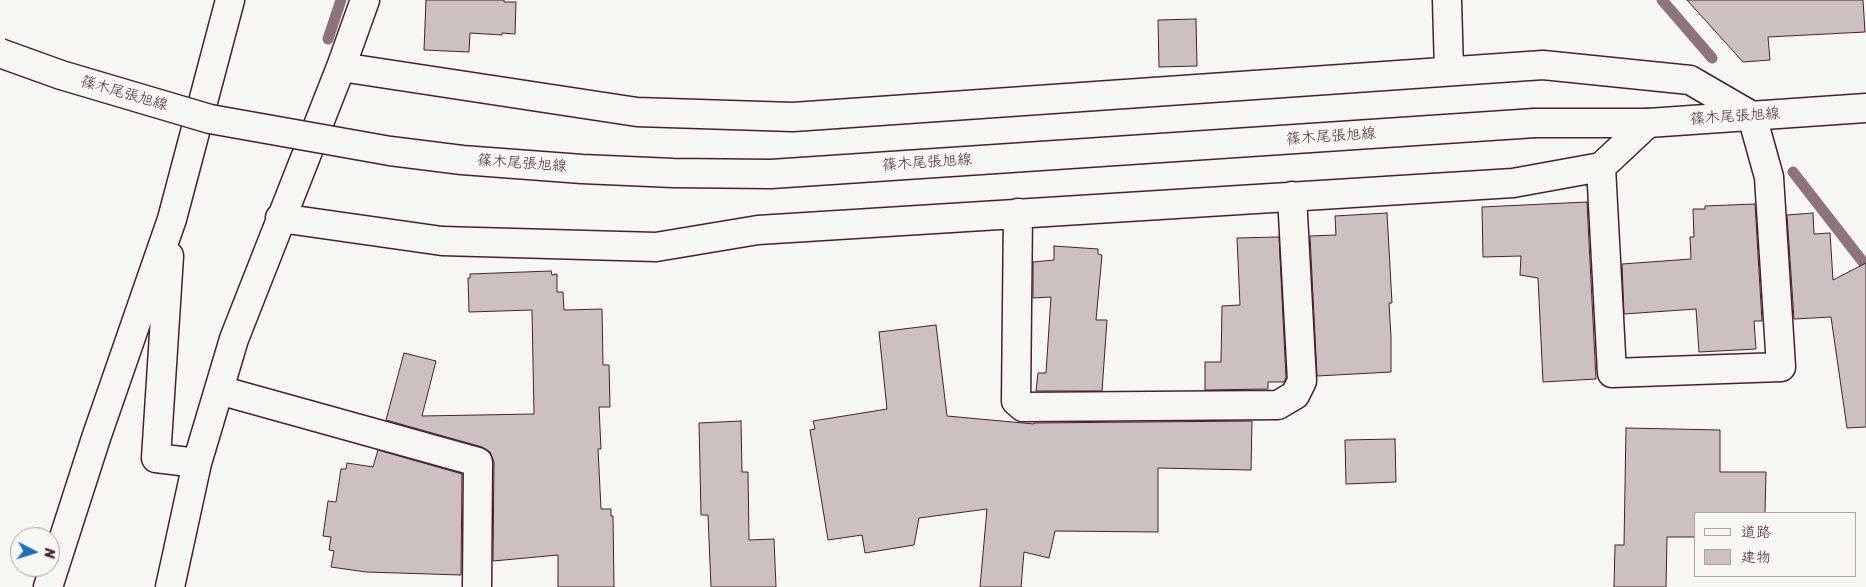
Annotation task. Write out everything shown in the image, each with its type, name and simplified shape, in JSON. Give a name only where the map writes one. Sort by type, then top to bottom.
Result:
[{"type":"street","points":[[48,587],[96,438],[172,219],[230,0]]},
{"type":"street","points":[[170,587],[197,463],[234,339],[341,67],[365,0]]},
{"type":"street","points":[[1447,0],[1449,71]]},
{"type":"street","name":"篠木尾張旭線","points":[[0,53],[61,75],[210,119],[390,150],[462,160],[582,169],[673,173],[770,174],[1535,123],[1648,123],[1866,108]]},
{"type":"street","points":[[341,67],[637,112],[793,118],[1543,65],[1690,80],[1752,116],[1769,177],[1781,367],[1612,373],[1601,167]]},
{"type":"street","points":[[280,218],[442,241],[656,247],[758,230],[1513,183],[1601,167],[1648,123]]},
{"type":"street","points":[[1018,213],[1016,401],[1023,407],[1278,405],[1295,395],[1302,381],[1292,196]]},
{"type":"street","points":[[172,219],[156,458],[197,463]]},
{"type":"street","points":[[219,390],[478,462],[477,587]]},
{"type":"building","points":[[426,0],[504,0],[504,2],[516,2],[515,34],[470,33],[469,52],[424,50]]},
{"type":"building","points":[[1687,0],[1863,0],[1865,32],[1768,37],[1770,60],[1743,62]]},
{"type":"building","points":[[1196,19],[1197,66],[1159,67],[1158,20]]},
{"type":"building","points":[[1587,202],[1596,379],[1543,382],[1538,278],[1520,275],[1521,256],[1483,257],[1482,207]]},
{"type":"building","points":[[1755,204],[1762,321],[1754,321],[1756,349],[1699,352],[1696,309],[1624,314],[1622,264],[1691,259],[1690,237],[1694,237],[1693,209],[1705,209],[1705,206]]},
{"type":"building","points":[[1387,213],[1392,303],[1389,303],[1391,372],[1317,376],[1310,236],[1336,235],[1335,216]]},
{"type":"building","points":[[1813,213],[1814,234],[1830,233],[1833,280],[1866,263],[1866,427],[1847,428],[1831,317],[1794,319],[1787,215]]},
{"type":"building","points":[[1279,237],[1286,378],[1284,382],[1268,382],[1268,389],[1205,390],[1205,362],[1221,362],[1222,306],[1240,305],[1237,238]]},
{"type":"building","points":[[1054,246],[1098,249],[1098,254],[1102,255],[1096,320],[1107,320],[1102,391],[1036,391],[1038,373],[1046,373],[1051,297],[1033,298],[1033,262],[1054,260]]},
{"type":"building","points":[[551,271],[552,275],[557,274],[557,292],[563,292],[564,310],[602,309],[603,365],[609,365],[610,407],[599,407],[601,449],[598,449],[601,509],[611,509],[611,516],[613,516],[614,587],[558,587],[558,555],[493,561],[494,462],[490,452],[482,447],[386,420],[404,353],[436,361],[422,416],[534,414],[532,310],[469,312],[468,278],[470,278],[470,274]]},
{"type":"building","points":[[936,325],[947,416],[1034,424],[1252,421],[1251,470],[1158,468],[1158,532],[1055,531],[1049,558],[1024,552],[1021,587],[980,587],[987,509],[919,518],[914,545],[865,553],[862,535],[828,540],[810,430],[815,429],[813,421],[887,409],[879,332]]},
{"type":"building","points":[[741,421],[742,472],[748,472],[749,540],[774,539],[776,587],[711,587],[708,515],[701,515],[699,423]]},
{"type":"building","points":[[1626,428],[1720,430],[1720,472],[1766,472],[1765,512],[1694,512],[1694,537],[1667,537],[1666,587],[1614,587],[1615,545],[1624,545]]},
{"type":"building","points":[[1395,439],[1396,482],[1346,484],[1345,440]]},
{"type":"building","points":[[378,450],[462,474],[461,575],[366,572],[331,567],[334,551],[329,550],[331,537],[323,536],[328,501],[336,502],[341,469],[346,469],[347,463],[373,467]]},
{"type":"waterway","points":[[328,39],[341,0]]},
{"type":"waterway","points":[[1662,0],[1712,58]]},
{"type":"waterway","points":[[1793,172],[1866,266]]}]
